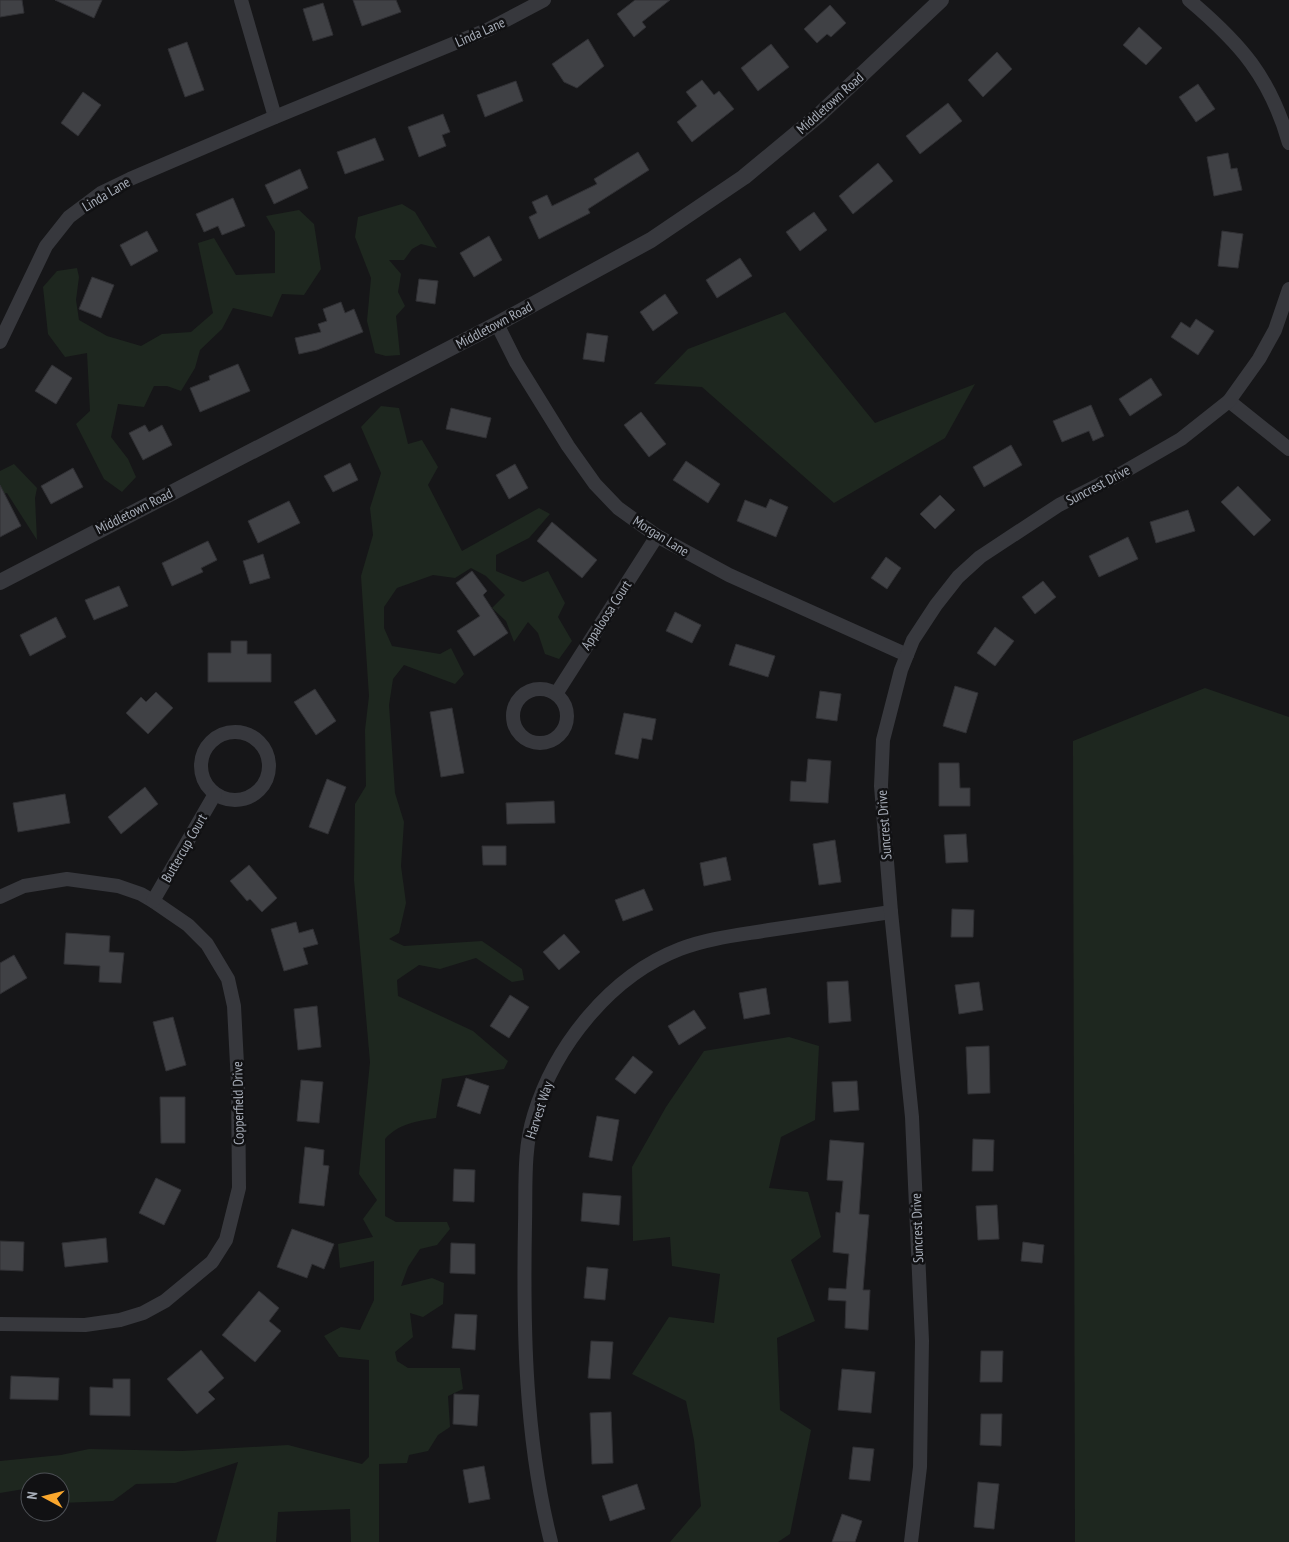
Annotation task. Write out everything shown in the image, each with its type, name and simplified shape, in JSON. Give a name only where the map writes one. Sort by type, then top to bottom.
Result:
[{"type":"street","points":[[241,0],[276,117]]},
{"type":"street","name":"Linda Lane","points":[[0,342],[46,246],[69,217],[101,194],[130,179],[489,29],[544,0]]},
{"type":"street","name":"Middletown Road","points":[[0,582],[497,324],[651,240],[744,177],[820,114],[941,0]]},
{"type":"street","points":[[1189,0],[1224,30],[1245,53],[1266,82],[1283,123],[1289,144]]},
{"type":"street","name":"Suncrest Drive","points":[[911,1542],[920,1467],[922,1341],[912,1118],[891,912],[881,786],[883,740],[901,670],[913,640],[936,606],[958,577],[980,557],[1059,505],[1122,473],[1181,439],[1229,401],[1259,359],[1275,330],[1289,289]]},
{"type":"street","name":"Morgan Lane","points":[[497,324],[516,362],[568,446],[594,484],[618,508],[657,536],[730,575],[907,655]]},
{"type":"street","points":[[1229,401],[1289,449]]},
{"type":"street","name":"Appaloosa Court","points":[[556,694],[657,536]]},
{"type":"street","points":[[228,733],[250,736],[259,743],[265,752],[268,774],[263,784],[247,798],[225,799],[215,794],[202,776],[201,765],[206,749],[217,737],[228,733]]},
{"type":"street","name":"Buttercup Court","points":[[153,901],[215,794]]},
{"type":"street","name":"Copperfield Drive","points":[[0,897],[24,886],[67,879],[118,886],[141,894],[153,901],[188,925],[206,944],[228,979],[234,1006],[238,1084],[239,1188],[226,1240],[212,1262],[185,1286],[143,1313],[120,1320],[85,1325],[0,1324]]},
{"type":"street","name":"Harvest Way","points":[[551,1542],[537,1479],[530,1408],[524,1288],[526,1159],[533,1117],[543,1088],[559,1056],[596,1009],[627,979],[678,950],[713,939],[891,912]]},
{"type":"shaded area","points":[[402,204],[415,212],[437,248],[421,244],[412,249],[404,260],[389,260],[401,274],[398,292],[405,306],[396,316],[400,355],[386,356],[375,353],[367,321],[371,278],[355,237],[358,217]]},
{"type":"shaded area","points":[[299,210],[314,224],[321,269],[304,295],[282,294],[272,317],[233,308],[222,329],[200,350],[195,368],[181,391],[167,386],[154,386],[144,407],[118,404],[111,437],[128,459],[136,477],[122,492],[104,479],[76,424],[90,411],[87,353],[65,357],[48,334],[43,287],[57,271],[77,268],[79,277],[76,300],[79,320],[107,336],[141,346],[162,334],[191,332],[213,313],[198,243],[214,238],[236,275],[275,273],[275,232],[266,216]]},
{"type":"shaded area","points":[[785,312],[875,423],[975,384],[945,438],[834,503],[702,387],[654,384],[688,349]]},
{"type":"shaded area","points":[[381,406],[399,408],[408,444],[422,440],[438,467],[428,485],[462,551],[539,508],[550,514],[529,538],[496,555],[496,571],[523,582],[548,571],[565,603],[558,617],[572,641],[559,659],[545,654],[538,633],[528,622],[514,642],[506,621],[492,608],[505,595],[486,576],[471,568],[455,578],[433,575],[397,588],[384,607],[384,628],[392,646],[440,654],[451,648],[464,674],[455,684],[404,665],[393,679],[389,705],[395,793],[404,822],[401,866],[406,903],[399,933],[389,939],[404,946],[482,941],[522,969],[524,980],[512,982],[476,958],[440,969],[419,965],[397,980],[398,996],[473,1031],[508,1061],[504,1069],[442,1079],[436,1118],[415,1122],[402,1127],[385,1139],[385,1216],[396,1222],[447,1222],[450,1229],[437,1245],[420,1249],[408,1267],[401,1286],[432,1278],[444,1283],[443,1304],[423,1317],[410,1313],[413,1337],[395,1352],[397,1361],[408,1368],[460,1368],[463,1389],[448,1396],[450,1427],[438,1435],[428,1451],[409,1455],[407,1463],[379,1464],[379,1542],[351,1542],[350,1509],[278,1512],[276,1542],[216,1542],[238,1462],[175,1483],[136,1484],[113,1501],[70,1503],[70,1472],[20,1472],[20,1490],[0,1493],[0,1461],[61,1455],[89,1449],[182,1451],[288,1445],[362,1464],[369,1457],[369,1360],[339,1357],[324,1336],[341,1327],[360,1330],[374,1300],[374,1261],[340,1268],[338,1244],[373,1237],[363,1219],[377,1200],[359,1174],[370,1062],[354,880],[355,804],[366,786],[365,730],[369,696],[361,576],[373,535],[370,508],[381,473],[361,427]]},
{"type":"shaded area","points":[[14,464],[37,488],[35,498],[37,540],[7,493],[0,495],[0,471]]},
{"type":"shaded area","points":[[1205,688],[1289,717],[1289,1542],[1075,1542],[1073,741]]},
{"type":"shaded area","points":[[789,1037],[819,1046],[815,1120],[781,1137],[769,1188],[808,1192],[821,1237],[791,1260],[815,1321],[777,1338],[780,1410],[811,1430],[790,1534],[778,1542],[670,1542],[701,1506],[694,1440],[686,1401],[632,1374],[669,1317],[714,1323],[720,1274],[672,1266],[670,1237],[633,1241],[632,1167],[666,1107],[704,1051]]},
{"type":"building","points":[[0,0],[22,0],[24,13],[0,17]]},
{"type":"building","points":[[55,0],[102,0],[94,18]]},
{"type":"building","points":[[353,0],[396,0],[401,12],[362,26]]},
{"type":"building","points":[[635,0],[670,0],[642,22],[646,27],[634,37],[617,14]]},
{"type":"building","points":[[323,3],[333,35],[313,41],[303,9]]},
{"type":"building","points":[[830,5],[846,23],[831,37],[827,34],[817,43],[804,29]]},
{"type":"building","points":[[1139,27],[1162,48],[1146,65],[1123,45]]},
{"type":"building","points":[[588,39],[604,66],[577,88],[564,82],[552,64]]},
{"type":"building","points":[[187,42],[204,90],[185,97],[168,49]]},
{"type":"building","points":[[771,44],[789,67],[758,91],[741,68]]},
{"type":"building","points":[[997,52],[1012,69],[983,97],[968,80]]},
{"type":"building","points":[[702,80],[714,95],[719,91],[734,109],[692,142],[677,122],[697,106],[686,92]]},
{"type":"building","points":[[516,81],[523,101],[485,117],[477,95]]},
{"type":"building","points":[[1198,84],[1215,109],[1196,122],[1179,97]]},
{"type":"building","points":[[83,92],[101,105],[78,136],[61,123]]},
{"type":"building","points":[[948,103],[962,121],[920,154],[906,136]]},
{"type":"building","points":[[443,114],[450,132],[442,135],[446,146],[419,157],[408,127]]},
{"type":"building","points":[[375,138],[384,160],[345,174],[337,152]]},
{"type":"building","points":[[638,152],[649,170],[588,209],[590,213],[539,239],[529,217],[537,213],[532,202],[547,195],[552,206],[597,184],[594,179]]},
{"type":"building","points":[[1228,153],[1231,169],[1237,168],[1242,190],[1214,196],[1207,157]]},
{"type":"building","points":[[878,163],[893,181],[853,214],[839,196]]},
{"type":"building","points":[[300,169],[308,188],[274,204],[265,185]]},
{"type":"building","points":[[233,198],[245,226],[222,235],[218,226],[204,232],[196,214]]},
{"type":"building","points":[[814,212],[827,230],[800,251],[786,232]]},
{"type":"building","points":[[147,231],[158,251],[131,266],[120,245]]},
{"type":"building","points":[[1222,231],[1243,234],[1238,268],[1218,266]]},
{"type":"building","points":[[489,236],[502,260],[474,277],[460,253]]},
{"type":"building","points":[[740,258],[752,276],[717,298],[706,280]]},
{"type":"building","points":[[92,277],[114,285],[101,318],[79,309]]},
{"type":"building","points":[[419,279],[438,281],[435,304],[416,301]]},
{"type":"building","points":[[665,294],[678,313],[653,331],[640,312]]},
{"type":"building","points":[[341,302],[345,313],[354,309],[363,332],[317,350],[299,354],[295,338],[321,332],[318,324],[327,321],[323,309]]},
{"type":"building","points":[[1196,319],[1214,331],[1198,355],[1171,337],[1181,322],[1190,328]]},
{"type":"building","points":[[587,333],[608,336],[604,362],[583,359]]},
{"type":"building","points":[[238,364],[250,391],[200,412],[190,388],[210,380],[209,376]]},
{"type":"building","points":[[52,365],[72,378],[56,404],[35,391]]},
{"type":"building","points":[[1151,378],[1162,395],[1130,416],[1119,399]]},
{"type":"building","points":[[1091,405],[1104,436],[1093,441],[1089,431],[1062,442],[1053,421]]},
{"type":"building","points":[[451,408],[491,418],[486,438],[446,429]]},
{"type":"building","points":[[641,412],[666,444],[649,457],[624,425]]},
{"type":"building","points":[[145,425],[149,432],[162,425],[172,445],[143,460],[129,433]]},
{"type":"building","points":[[1011,445],[1022,465],[984,487],[973,467]]},
{"type":"building","points":[[686,461],[720,484],[708,503],[673,480]]},
{"type":"building","points":[[350,463],[358,480],[333,492],[324,476]]},
{"type":"building","points":[[515,464],[528,488],[509,499],[496,475]]},
{"type":"building","points":[[73,468],[83,487],[51,504],[41,486]]},
{"type":"building","points":[[0,485],[21,526],[0,537]]},
{"type":"building","points":[[1238,486],[1271,520],[1254,536],[1221,502]]},
{"type":"building","points":[[940,495],[955,510],[935,529],[920,514]]},
{"type":"building","points":[[770,499],[788,507],[776,537],[737,521],[745,500],[766,508]]},
{"type":"building","points":[[289,501],[300,523],[258,543],[248,521]]},
{"type":"building","points":[[1188,510],[1195,531],[1156,543],[1150,522]]},
{"type":"building","points":[[552,522],[597,560],[582,578],[537,541]]},
{"type":"building","points":[[1128,537],[1138,559],[1099,577],[1089,556]]},
{"type":"building","points":[[208,541],[217,560],[201,568],[203,572],[172,586],[162,563]]},
{"type":"building","points":[[263,554],[270,578],[250,584],[243,561]]},
{"type":"building","points":[[886,557],[901,568],[887,589],[871,578]]},
{"type":"building","points":[[472,571],[487,591],[483,595],[508,633],[474,656],[457,631],[480,616],[456,583]]},
{"type":"building","points":[[1043,581],[1056,597],[1035,614],[1022,597]]},
{"type":"building","points":[[119,586],[128,606],[94,620],[85,600]]},
{"type":"building","points":[[675,612],[701,625],[692,643],[666,631]]},
{"type":"building","points":[[56,617],[66,637],[30,656],[20,635]]},
{"type":"building","points":[[995,627],[1014,641],[995,666],[977,653]]},
{"type":"building","points":[[231,641],[247,641],[247,654],[271,654],[271,682],[208,682],[208,653],[231,653]]},
{"type":"building","points":[[736,644],[775,656],[768,677],[729,665]]},
{"type":"building","points":[[955,686],[978,693],[966,733],[943,726]]},
{"type":"building","points":[[315,689],[336,721],[316,735],[294,702]]},
{"type":"building","points":[[820,691],[841,694],[837,721],[816,718]]},
{"type":"building","points":[[156,692],[173,708],[148,734],[126,713],[141,697],[146,702]]},
{"type":"building","points":[[452,708],[464,773],[441,777],[430,712]]},
{"type":"building","points":[[624,713],[656,719],[652,740],[642,738],[638,759],[615,754]]},
{"type":"building","points":[[808,759],[831,761],[828,803],[790,801],[791,781],[806,782]]},
{"type":"building","points":[[939,763],[959,763],[960,788],[970,788],[970,806],[939,806]]},
{"type":"building","points":[[327,779],[346,787],[328,834],[309,827]]},
{"type":"building","points":[[145,787],[158,804],[121,834],[108,817]]},
{"type":"building","points":[[65,794],[70,823],[18,832],[13,803]]},
{"type":"building","points":[[554,801],[555,823],[507,824],[506,803]]},
{"type":"building","points":[[966,834],[968,862],[946,863],[944,835]]},
{"type":"building","points":[[835,840],[841,882],[819,885],[813,844]]},
{"type":"building","points":[[482,846],[506,846],[506,865],[483,865]]},
{"type":"building","points":[[726,857],[731,880],[704,886],[700,863]]},
{"type":"building","points":[[249,865],[277,898],[262,912],[250,899],[247,901],[230,881]]},
{"type":"building","points":[[644,889],[653,910],[623,921],[615,900]]},
{"type":"building","points":[[952,909],[974,910],[973,937],[951,937]]},
{"type":"building","points":[[296,922],[299,933],[313,929],[318,944],[303,948],[308,964],[284,971],[271,929]]},
{"type":"building","points":[[66,933],[110,936],[109,952],[124,953],[121,983],[99,982],[100,966],[64,964]]},
{"type":"building","points":[[564,934],[580,952],[559,970],[543,952]]},
{"type":"building","points":[[14,955],[27,978],[0,994],[0,963]]},
{"type":"building","points":[[848,981],[851,1021],[829,1023],[827,982]]},
{"type":"building","points":[[979,982],[983,1010],[959,1014],[955,985]]},
{"type":"building","points":[[766,988],[770,1014],[744,1019],[739,993]]},
{"type":"building","points":[[510,995],[529,1007],[509,1038],[490,1026]]},
{"type":"building","points":[[317,1006],[321,1047],[298,1050],[294,1009]]},
{"type":"building","points":[[694,1010],[706,1028],[679,1045],[668,1026]]},
{"type":"building","points":[[173,1017],[186,1065],[166,1071],[153,1022]]},
{"type":"building","points":[[989,1046],[990,1093],[968,1094],[966,1047]]},
{"type":"building","points":[[633,1056],[653,1072],[635,1094],[615,1079]]},
{"type":"building","points":[[466,1078],[489,1086],[480,1114],[457,1106]]},
{"type":"building","points":[[301,1080],[323,1082],[319,1123],[297,1121]]},
{"type":"building","points":[[857,1081],[859,1110],[834,1112],[832,1082]]},
{"type":"building","points":[[160,1097],[185,1097],[185,1143],[161,1143]]},
{"type":"building","points":[[597,1116],[619,1120],[612,1161],[589,1157]]},
{"type":"building","points":[[973,1139],[994,1140],[993,1171],[972,1171]]},
{"type":"building","points":[[830,1140],[864,1143],[859,1214],[869,1215],[863,1290],[870,1290],[868,1330],[845,1328],[846,1301],[828,1300],[829,1288],[846,1289],[849,1254],[833,1252],[836,1212],[840,1213],[843,1181],[827,1180]]},
{"type":"building","points":[[305,1147],[324,1150],[323,1165],[329,1166],[324,1206],[299,1203]]},
{"type":"building","points":[[454,1169],[475,1170],[474,1202],[453,1201]]},
{"type":"building","points":[[156,1178],[181,1190],[164,1225],[139,1213]]},
{"type":"building","points":[[583,1193],[621,1196],[619,1225],[581,1221]]},
{"type":"building","points":[[997,1205],[999,1239],[978,1240],[976,1206]]},
{"type":"building","points":[[292,1229],[334,1244],[324,1269],[312,1264],[307,1278],[277,1267]]},
{"type":"building","points":[[106,1238],[108,1262],[65,1267],[62,1243]]},
{"type":"building","points":[[0,1241],[24,1242],[23,1271],[0,1270]]},
{"type":"building","points":[[1023,1242],[1044,1245],[1042,1263],[1021,1261]]},
{"type":"building","points":[[451,1243],[475,1244],[475,1274],[450,1273]]},
{"type":"building","points":[[587,1267],[608,1269],[605,1300],[584,1298]]},
{"type":"building","points":[[259,1291],[279,1308],[269,1321],[281,1331],[255,1362],[222,1335]]},
{"type":"building","points":[[455,1314],[477,1315],[475,1350],[452,1348]]},
{"type":"building","points":[[591,1341],[613,1342],[610,1379],[588,1378]]},
{"type":"building","points":[[201,1350],[224,1378],[208,1392],[215,1399],[197,1414],[167,1379]]},
{"type":"building","points":[[981,1351],[1003,1351],[1002,1382],[980,1382]]},
{"type":"building","points":[[842,1369],[875,1372],[871,1413],[838,1410]]},
{"type":"building","points":[[11,1376],[59,1378],[58,1400],[10,1399]]},
{"type":"building","points":[[113,1379],[130,1379],[130,1416],[90,1415],[90,1387],[113,1388]]},
{"type":"building","points":[[454,1394],[479,1395],[477,1426],[453,1424]]},
{"type":"building","points":[[611,1412],[613,1463],[592,1464],[590,1413]]},
{"type":"building","points":[[981,1414],[1002,1414],[1001,1446],[980,1445]]},
{"type":"building","points":[[853,1447],[874,1449],[870,1481],[849,1479]]},
{"type":"building","points":[[484,1466],[490,1499],[469,1503],[463,1470]]},
{"type":"building","points":[[978,1482],[999,1484],[994,1529],[974,1527]]},
{"type":"building","points":[[637,1484],[645,1509],[610,1521],[602,1496]]},
{"type":"building","points":[[842,1514],[862,1521],[855,1542],[832,1542]]}]
